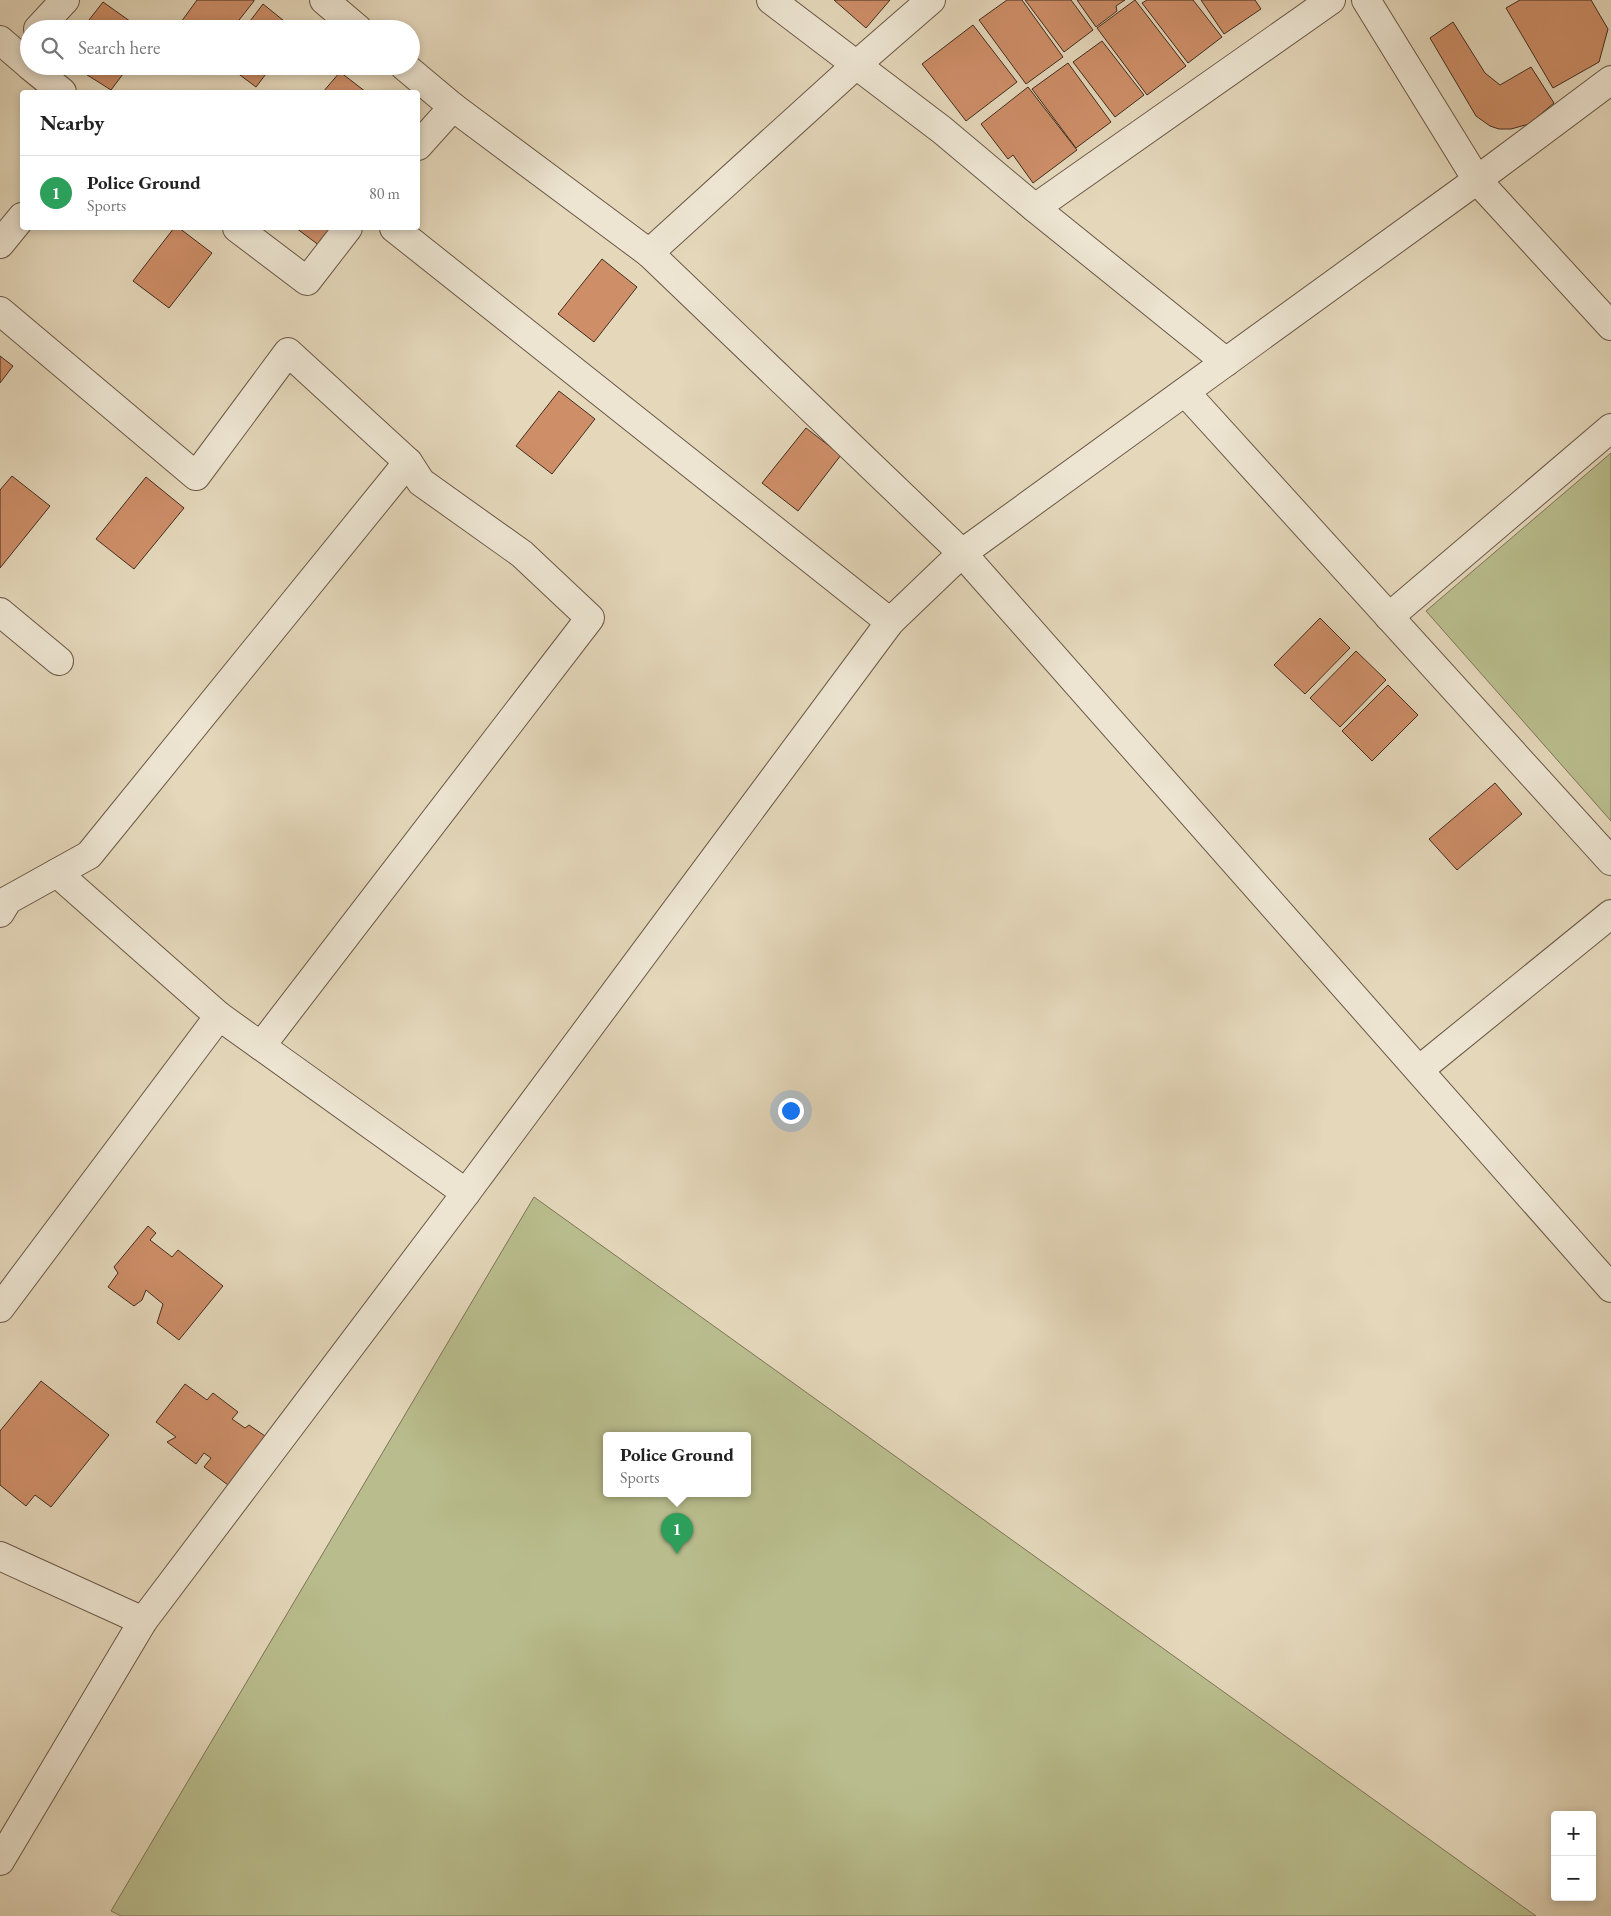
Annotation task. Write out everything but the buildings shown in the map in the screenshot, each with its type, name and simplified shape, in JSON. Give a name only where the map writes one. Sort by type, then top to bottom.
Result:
[{"type":"street","points":[[46,20],[65,0]]},
{"type":"street","points":[[324,0],[347,20]]},
{"type":"street","points":[[771,0],[855,66],[942,130],[1034,208],[1226,362]]},
{"type":"street","points":[[650,253],[855,66],[931,0]]},
{"type":"street","points":[[1034,208],[1332,0]]},
{"type":"street","points":[[1366,0],[1477,180],[1611,326]]},
{"type":"street","points":[[44,75],[60,90]]},
{"type":"street","points":[[415,75],[453,107],[650,253],[962,553],[1611,1288]]},
{"type":"street","points":[[0,1861],[143,1621],[466,1193],[890,622],[962,553],[1477,180],[1611,80]]},
{"type":"street","points":[[420,144],[453,107]]},
{"type":"street","points":[[0,244],[20,219]]},
{"type":"street","points":[[241,230],[307,281],[346,230]]},
{"type":"street","points":[[397,230],[890,622]]},
{"type":"street","points":[[0,311],[196,476],[288,352],[408,462],[421,482],[522,554],[590,618],[261,1046]]},
{"type":"street","points":[[1185,392],[1611,861]]},
{"type":"street","points":[[1390,617],[1611,428]]},
{"type":"street","points":[[3,902],[89,855],[408,462]]},
{"type":"street","points":[[0,612],[59,661]]},
{"type":"street","points":[[57,873],[219,1016],[466,1193]]},
{"type":"street","points":[[1419,1070],[1611,914]]},
{"type":"street","points":[[0,1308],[219,1016]]},
{"type":"street","points":[[0,1556],[143,1621]]},
{"type":"green space","points":[[1611,453],[1611,821],[1426,611]]},
{"type":"green space","points":[[534,1197],[1536,1916],[121,1916],[111,1911]]},
{"type":"place","name":"Police Ground","points":[[677,1554]]}]
